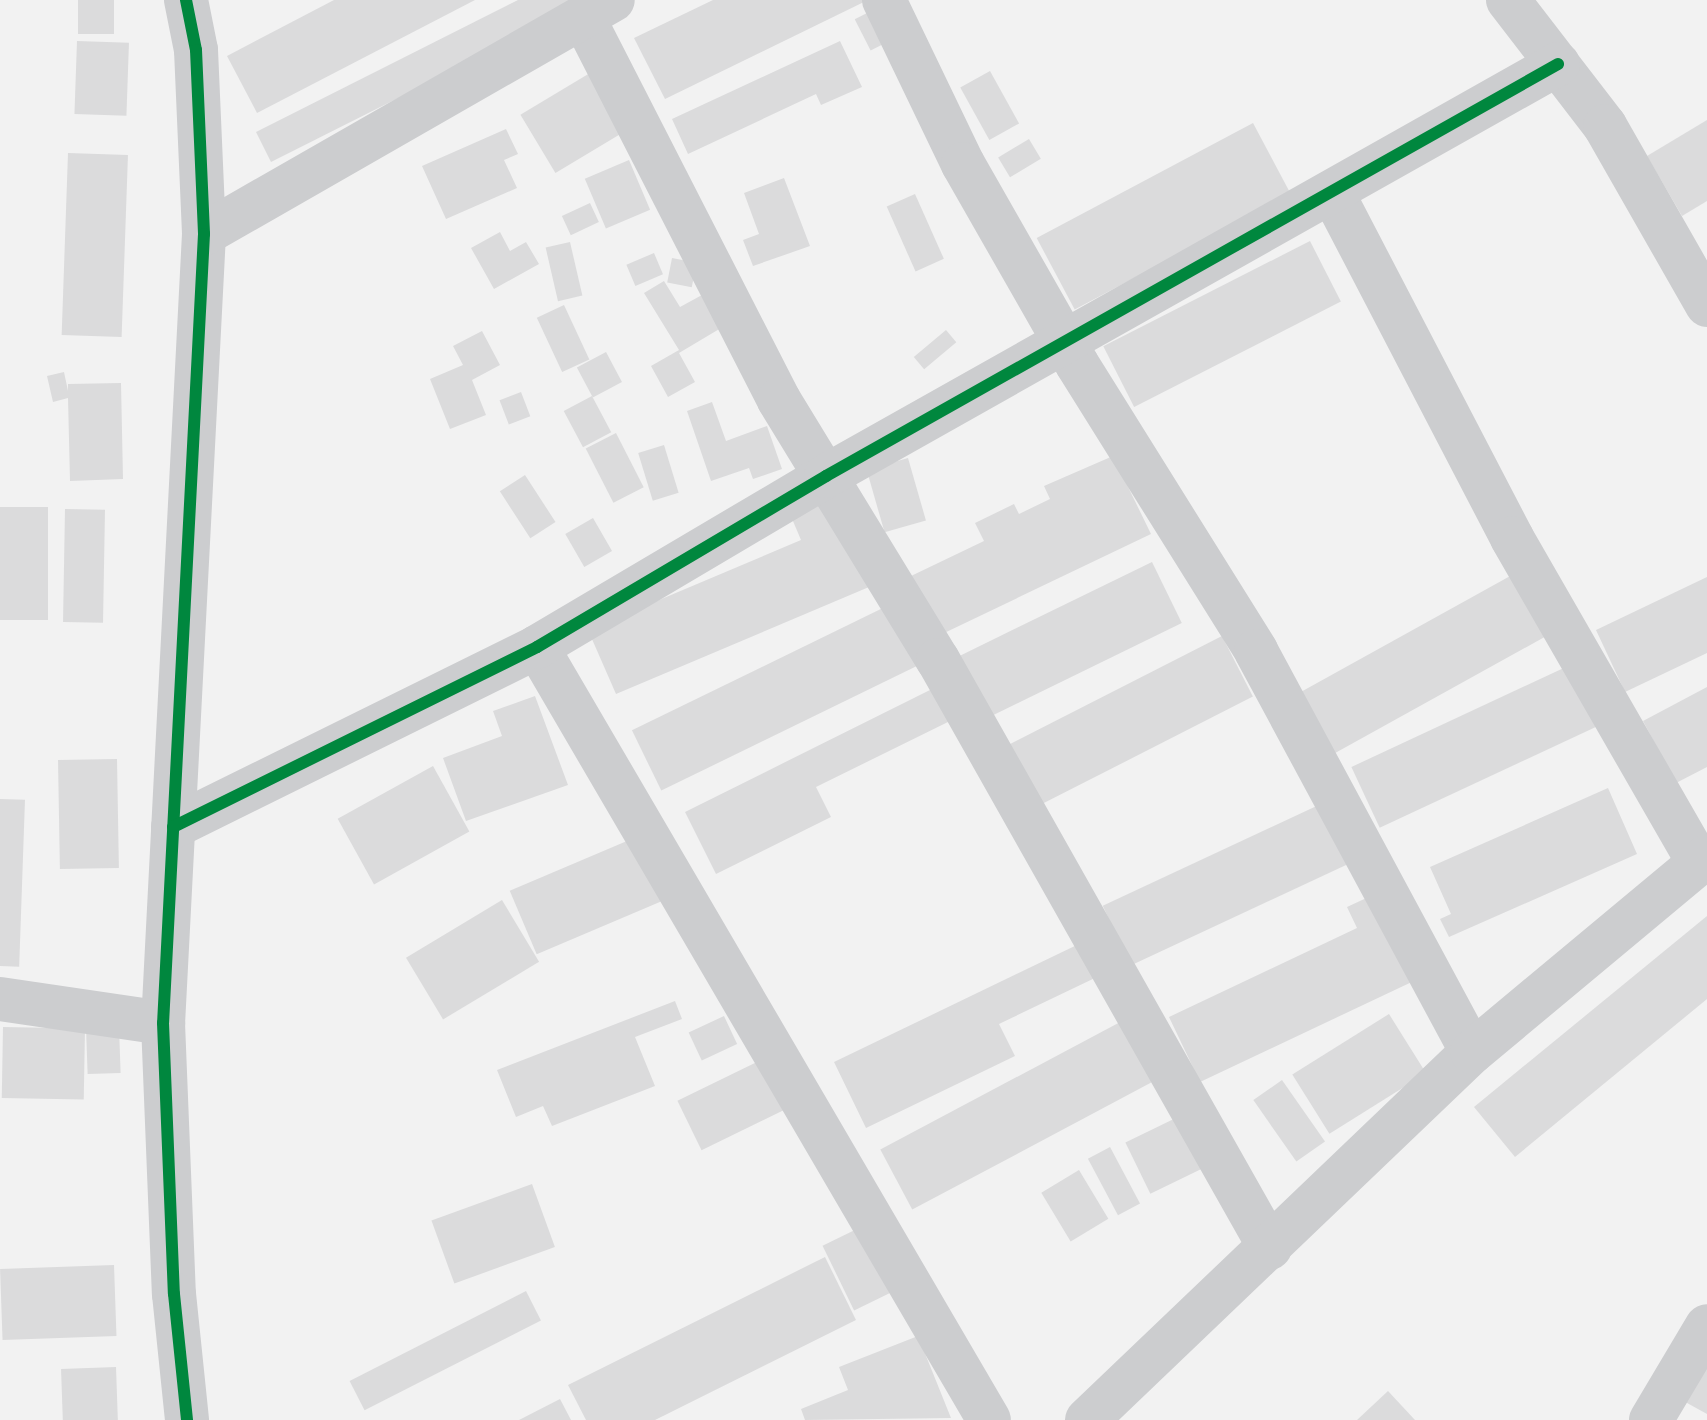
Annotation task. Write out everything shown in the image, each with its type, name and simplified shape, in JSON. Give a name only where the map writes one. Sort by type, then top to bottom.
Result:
[{"type":"street","points":[[186,0],[196,50],[204,234],[163,1023],[174,1294],[187,1420]]},
{"type":"street","points":[[884,0],[963,164],[1065,343],[1256,651],[1472,1052]]},
{"type":"street","points":[[1508,0],[1605,126],[1707,305]]},
{"type":"street","points":[[204,234],[598,9],[779,400],[938,660],[1270,1248]]},
{"type":"street","points":[[173,827],[537,647],[826,476],[1558,64]]},
{"type":"street","points":[[1087,1420],[1472,1052],[1703,859],[1512,538],[1332,192]]},
{"type":"street","points":[[537,647],[989,1420]]},
{"type":"street","points":[[0,999],[163,1023]]},
{"type":"street","points":[[1651,1420],[1707,1326]]},
{"type":"building","points":[[78,0],[114,0],[114,34],[78,34]]},
{"type":"building","points":[[334,0],[475,0],[257,113],[227,56]]},
{"type":"building","points":[[518,0],[575,0],[579,7],[271,162],[256,132]]},
{"type":"building","points":[[713,0],[868,0],[665,99],[634,38]]},
{"type":"building","points":[[877,8],[893,39],[871,51],[855,19]]},
{"type":"building","points":[[77,41],[129,43],[126,116],[74,114]]},
{"type":"building","points":[[840,41],[862,87],[821,105],[816,94],[688,154],[672,119]]},
{"type":"building","points":[[595,70],[630,128],[555,173],[520,115]]},
{"type":"building","points":[[990,71],[1019,123],[989,140],[960,87]]},
{"type":"building","points":[[1707,120],[1707,201],[1682,216],[1647,156]]},
{"type":"building","points":[[1253,123],[1291,195],[1075,310],[1037,238]]},
{"type":"building","points":[[506,129],[518,154],[504,160],[517,188],[446,219],[422,166]]},
{"type":"building","points":[[1029,139],[1041,159],[1010,177],[998,158]]},
{"type":"building","points":[[68,153],[128,155],[122,337],[62,335]]},
{"type":"building","points":[[629,160],[650,210],[606,228],[585,179]]},
{"type":"building","points":[[784,178],[810,246],[753,266],[743,240],[759,234],[744,193]]},
{"type":"building","points":[[915,194],[944,259],[916,271],[887,207]]},
{"type":"building","points":[[590,203],[599,222],[571,235],[562,216]]},
{"type":"building","points":[[500,232],[510,251],[526,242],[539,264],[494,289],[471,248]]},
{"type":"building","points":[[1310,241],[1341,302],[1134,407],[1103,346]]},
{"type":"building","points":[[570,242],[582,296],[558,301],[546,248]]},
{"type":"building","points":[[654,253],[663,274],[635,286],[626,265]]},
{"type":"building","points":[[672,258],[697,263],[692,287],[667,283]]},
{"type":"building","points":[[664,281],[680,307],[702,295],[721,328],[679,353],[695,382],[668,397],[651,366],[679,350],[644,293]]},
{"type":"building","points":[[564,305],[589,359],[562,372],[537,318]]},
{"type":"building","points":[[946,330],[956,342],[924,369],[914,357]]},
{"type":"building","points":[[482,331],[500,365],[472,380],[486,415],[450,429],[430,379],[463,365],[453,346]]},
{"type":"building","points":[[606,352],[622,382],[593,398],[577,367]]},
{"type":"building","points":[[64,372],[68,391],[68,384],[121,383],[123,479],[70,481],[68,398],[53,402],[47,376]]},
{"type":"building","points":[[521,392],[530,416],[509,425],[500,400]]},
{"type":"building","points":[[592,396],[611,432],[583,447],[564,411]]},
{"type":"building","points":[[712,402],[726,441],[767,426],[782,469],[753,479],[749,468],[711,481],[687,411]]},
{"type":"building","points":[[616,433],[644,487],[613,503],[586,448]]},
{"type":"building","points":[[664,445],[679,493],[653,501],[638,453]]},
{"type":"building","points":[[1113,456],[1151,534],[940,635],[911,576],[984,541],[975,523],[1014,504],[1019,514],[1050,499],[1044,486]]},
{"type":"building","points":[[908,458],[926,520],[885,532],[867,470]]},
{"type":"building","points":[[525,475],[555,522],[530,538],[500,491]]},
{"type":"building","points":[[831,497],[869,587],[616,694],[588,630],[801,540],[790,514]]},
{"type":"building","points":[[0,507],[48,507],[48,620],[0,620]]},
{"type":"building","points":[[65,509],[105,510],[103,623],[63,622]]},
{"type":"building","points":[[593,518],[612,551],[584,567],[565,534]]},
{"type":"building","points":[[1152,562],[1182,623],[987,718],[957,657]]},
{"type":"building","points":[[1512,575],[1546,636],[1334,754],[1300,692]]},
{"type":"building","points":[[1707,577],[1707,653],[1625,692],[1596,630]]},
{"type":"building","points":[[889,605],[918,665],[661,791],[632,730]]},
{"type":"building","points":[[1222,636],[1253,697],[1035,807],[1005,747]]},
{"type":"building","points":[[1568,666],[1596,727],[1380,828],[1351,767]]},
{"type":"building","points":[[1707,687],[1707,767],[1676,783],[1643,721]]},
{"type":"building","points":[[934,688],[950,721],[816,787],[831,817],[716,874],[685,812]]},
{"type":"building","points":[[535,696],[568,785],[466,821],[443,758],[502,736],[493,711]]},
{"type":"building","points":[[117,759],[119,868],[60,869],[58,760]]},
{"type":"building","points":[[433,766],[469,832],[374,884],[338,819]]},
{"type":"building","points":[[1608,788],[1637,854],[1449,937],[1440,919],[1451,914],[1430,867]]},
{"type":"building","points":[[0,799],[25,800],[19,967],[0,966]]},
{"type":"building","points":[[1323,803],[1351,863],[1131,966],[1103,906]]},
{"type":"building","points":[[634,838],[661,902],[537,954],[510,891]]},
{"type":"building","points":[[1375,894],[1416,980],[1200,1082],[1169,1017],[1357,928],[1347,907]]},
{"type":"building","points":[[502,900],[539,962],[443,1019],[406,958]]},
{"type":"building","points":[[1707,916],[1707,999],[1515,1157],[1474,1107]]},
{"type":"building","points":[[1081,943],[1097,977],[999,1024],[1015,1056],[866,1128],[834,1062]]},
{"type":"building","points":[[675,1001],[682,1019],[635,1037],[655,1086],[552,1126],[543,1106],[516,1117],[497,1070]]},
{"type":"building","points":[[1389,1014],[1426,1073],[1329,1134],[1292,1074]]},
{"type":"building","points":[[724,1016],[737,1044],[702,1061],[689,1032]]},
{"type":"building","points":[[1124,1020],[1156,1080],[912,1210],[880,1150]]},
{"type":"building","points":[[3,1027],[85,1028],[84,1099],[2,1098]]},
{"type":"building","points":[[119,1027],[121,1073],[88,1074],[86,1028]]},
{"type":"building","points":[[761,1060],[785,1109],[702,1150],[677,1101]]},
{"type":"building","points":[[1282,1080],[1325,1141],[1296,1162],[1253,1100]]},
{"type":"building","points":[[1182,1115],[1207,1166],[1150,1194],[1125,1143]]},
{"type":"building","points":[[1110,1147],[1140,1204],[1118,1215],[1088,1159]]},
{"type":"building","points":[[1079,1170],[1108,1219],[1071,1242],[1041,1193]]},
{"type":"building","points":[[532,1184],[555,1247],[454,1284],[431,1221]]},
{"type":"building","points":[[863,1226],[895,1291],[854,1310],[823,1246]]},
{"type":"building","points":[[825,1257],[856,1320],[655,1420],[586,1420],[568,1385]]},
{"type":"building","points":[[114,1265],[116,1336],[3,1340],[0,1269]]},
{"type":"building","points":[[526,1291],[541,1320],[365,1410],[350,1381]]},
{"type":"building","points":[[918,1336],[951,1418],[805,1420],[801,1409],[848,1390],[839,1367]]},
{"type":"building","points":[[1707,1346],[1707,1414],[1678,1398]]},
{"type":"building","points":[[116,1367],[118,1420],[63,1420],[61,1369]]},
{"type":"building","points":[[1388,1391],[1415,1420],[1357,1420]]},
{"type":"building","points":[[560,1399],[571,1420],[519,1420]]},
{"type":"cycle path","points":[[186,0],[196,50],[204,234],[163,1023],[174,1294],[187,1420]]},
{"type":"cycle path","points":[[173,827],[537,647],[826,476],[1558,64]]}]
